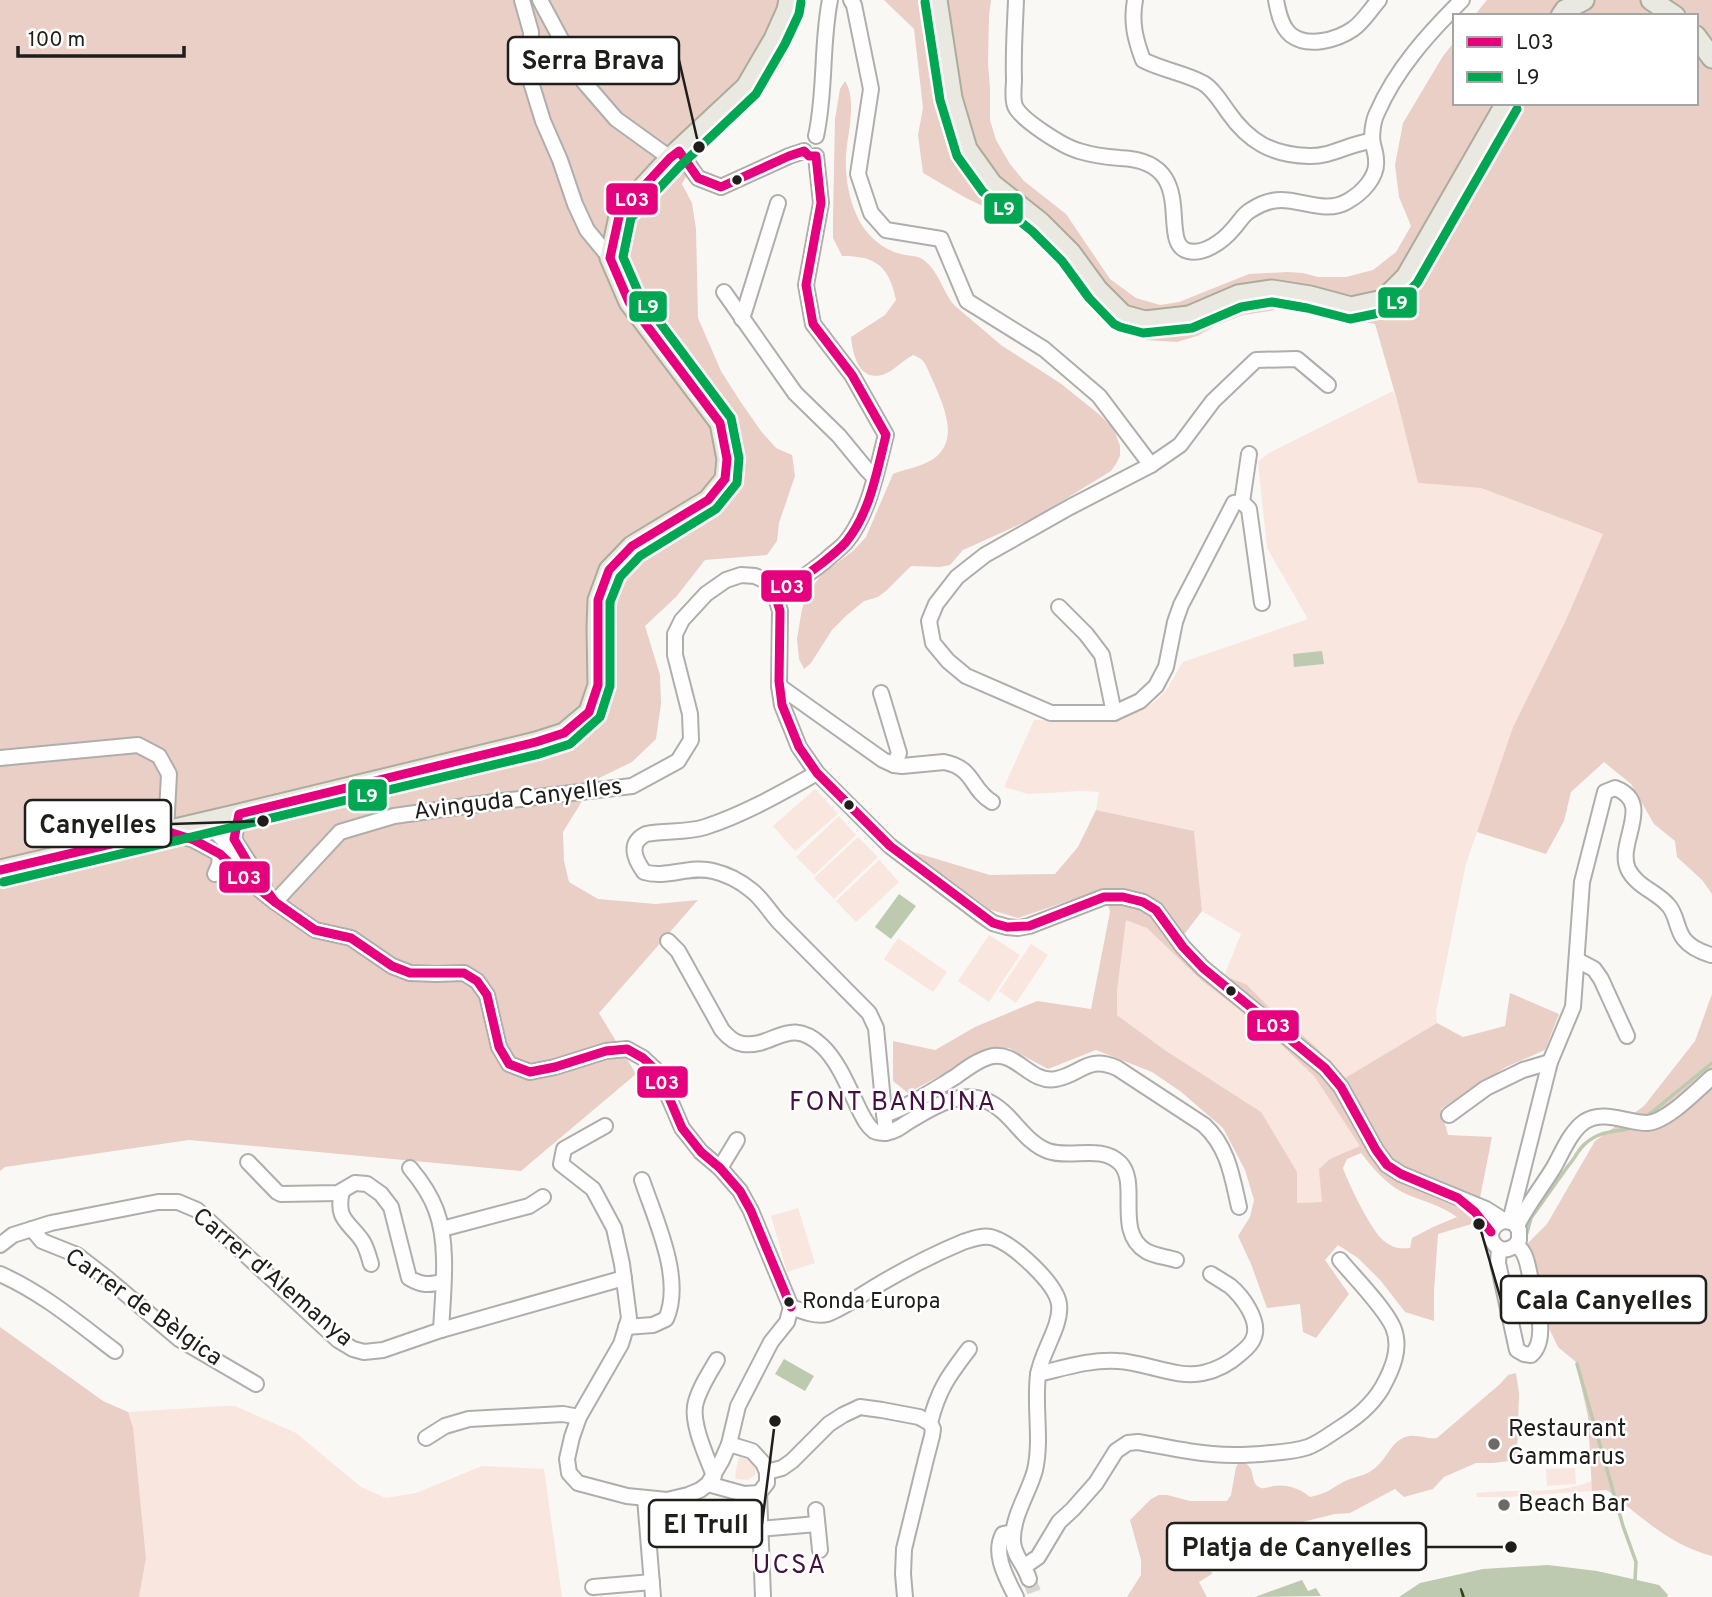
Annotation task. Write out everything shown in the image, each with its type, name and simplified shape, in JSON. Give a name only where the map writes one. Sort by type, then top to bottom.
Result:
[{"type":"main road","points":[[0,870],[536,742],[564,733],[589,712],[598,685],[598,600],[609,570],[632,546],[708,500],[724,479],[727,459],[720,424],[629,302],[610,258],[620,212],[675,154],[746,87],[774,39],[789,0]]},
{"type":"main road","points":[[937,0],[952,98],[967,149],[992,184],[1056,237],[1098,290],[1123,315],[1145,321],[1189,316],[1238,295],[1272,290],[1310,296],[1351,307],[1383,300],[1406,277],[1505,105]]},
{"type":"main road","points":[[1562,14],[1584,0]]},
{"type":"main road","points":[[1651,0],[1672,14]]},
{"type":"main road","points":[[1698,39],[1712,58]]},
{"type":"street","points":[[522,0],[531,32],[530,79],[543,121],[587,230],[610,258]]},
{"type":"street","points":[[540,0],[584,82],[616,119],[675,154],[698,178],[721,187],[789,156],[821,153],[824,147],[822,140],[816,136],[821,114],[830,0]]},
{"type":"street","points":[[851,0],[871,89],[858,174],[871,213],[887,230],[941,239],[967,301],[1044,349],[1099,396],[1151,465]]},
{"type":"street","points":[[1016,0],[1013,63],[1015,105],[1029,123],[1076,151],[1139,160],[1161,172],[1169,181],[1174,202],[1176,239],[1180,247],[1187,251],[1209,249],[1230,233],[1247,212],[1267,202],[1280,200],[1325,207],[1345,203],[1363,190],[1377,163],[1372,141],[1376,116],[1400,71],[1437,25],[1462,0]]},
{"type":"street","points":[[1135,0],[1135,39],[1143,60],[1205,84],[1245,132],[1258,143],[1273,151],[1309,156],[1372,141]]},
{"type":"street","points":[[1276,0],[1282,24],[1291,35],[1304,40],[1319,41],[1330,41],[1352,29],[1379,0]]},
{"type":"street","points":[[810,154],[821,204],[806,285],[813,324],[852,375],[886,435],[863,513],[845,544],[808,576],[774,591],[780,611],[779,686],[782,705],[799,747],[817,773],[890,846],[993,922],[1007,928],[1029,926],[1104,897],[1123,897],[1143,902],[1156,910],[1183,947],[1203,968],[1325,1068],[1341,1087],[1387,1165],[1401,1174],[1486,1209],[1511,1223],[1520,1235],[1517,1245],[1509,1250],[1499,1249],[1492,1242],[1491,1232],[1499,1222],[1511,1223]]},
{"type":"street","points":[[742,319],[778,203]]},
{"type":"street","points":[[724,292],[795,393],[839,436],[875,478]]},
{"type":"street","points":[[1242,502],[1234,503],[1181,604],[1166,667],[1156,686],[1139,701],[1114,713],[1051,713],[966,676],[948,661],[933,643],[929,621],[936,604],[957,577],[985,555],[1151,465],[1180,445],[1213,401],[1256,360],[1297,359],[1328,385]]},
{"type":"street","points":[[1242,502],[1249,454]]},
{"type":"street","points":[[1242,502],[1249,509],[1262,603]]},
{"type":"street","name":"Avinguda Canyelles","points":[[275,902],[340,832],[394,816],[632,786],[678,761],[691,740],[690,713],[675,655],[675,634],[682,620],[706,594],[726,580],[741,575],[764,580],[774,591]]},
{"type":"street","points":[[1059,607],[1102,655],[1114,713]]},
{"type":"street","points":[[779,686],[883,760],[902,766],[944,762],[951,764],[966,771],[981,795],[992,802]]},
{"type":"street","points":[[881,693],[899,753],[894,765]]},
{"type":"street","points":[[0,758],[138,745],[159,756],[169,774],[166,831],[194,840],[220,855],[275,902],[316,930],[351,938],[393,966],[410,973],[464,973],[477,981],[487,995],[499,1047],[509,1064],[530,1072],[606,1051],[627,1049],[643,1058],[658,1072],[682,1128],[701,1152],[720,1168],[740,1191],[791,1307],[787,1322],[771,1342],[738,1406],[729,1444],[711,1480],[700,1490],[667,1500],[627,1496],[578,1483],[569,1473],[567,1459],[579,1417],[621,1344],[629,1318],[614,1228],[593,1189],[561,1164],[564,1150],[605,1126]]},
{"type":"street","points":[[817,773],[738,814],[705,827],[646,834],[636,843],[635,856],[644,872],[653,874],[701,869],[712,870],[736,880],[757,895],[775,918],[869,1013],[876,1028],[886,1133]]},
{"type":"street","points":[[1511,1223],[1549,1062],[1573,1007],[1582,882],[1605,792],[1615,788],[1625,792],[1634,807],[1625,855],[1629,870],[1639,882],[1670,906],[1684,939],[1695,950],[1711,955]]},
{"type":"street","points":[[239,814],[234,839],[275,902]]},
{"type":"street","points":[[206,822],[254,873]]},
{"type":"street","points":[[215,874],[220,855]]},
{"type":"street","points":[[668,941],[678,951],[722,1030],[730,1039],[741,1045],[792,1032],[814,1038],[828,1051],[865,1120],[879,1133],[895,1130],[950,1100],[972,1097],[988,1102],[1000,1110],[1029,1139],[1047,1151],[1066,1154],[1099,1153],[1110,1156],[1119,1162],[1126,1173],[1130,1224],[1135,1240],[1146,1251],[1176,1260]]},
{"type":"street","points":[[1577,960],[1594,969],[1601,979],[1626,1036]]},
{"type":"street","points":[[884,1115],[901,1110],[978,1062],[993,1056],[1005,1056],[1038,1077],[1046,1079],[1056,1079],[1093,1064],[1109,1065],[1194,1118],[1215,1135],[1229,1165],[1239,1207]]},
{"type":"street","points":[[1449,1115],[1486,1088],[1523,1070],[1549,1062]]},
{"type":"street","points":[[1511,1223],[1572,1135],[1584,1122],[1597,1116],[1649,1123],[1665,1117],[1712,1077]]},
{"type":"street","points":[[720,1168],[737,1140]]},
{"type":"street","points":[[248,1162],[281,1194],[338,1193],[355,1183],[367,1184],[382,1194],[391,1207],[409,1278],[419,1284],[432,1285],[443,1281]]},
{"type":"street","points":[[410,1168],[425,1187],[442,1229],[441,1330]]},
{"type":"street","points":[[626,1327],[653,1325],[666,1319],[671,1308],[671,1272],[642,1180]]},
{"type":"street","points":[[342,1191],[342,1218],[361,1240],[371,1264]]},
{"type":"street","points":[[442,1229],[529,1206],[543,1197]]},
{"type":"street","points":[[1458,1198],[1475,1212],[1491,1232]]},
{"type":"street","name":"Carrer d'Alemanya","points":[[0,1245],[13,1235],[32,1228],[158,1202],[178,1202],[197,1210],[338,1340],[364,1352],[383,1350],[441,1330],[624,1278]]},
{"type":"street","name":"Carrer de Bèlgica","points":[[32,1228],[42,1241],[77,1255],[179,1339],[256,1384]]},
{"type":"street","points":[[791,1307],[806,1313],[826,1314],[892,1277],[956,1245],[979,1237],[993,1238],[1021,1254],[1037,1270],[1057,1297],[1059,1310],[1038,1374],[1035,1470],[1013,1532],[1015,1551],[1027,1572],[1059,1521],[1096,1483],[1111,1457],[1128,1443],[1212,1454],[1284,1452],[1314,1445],[1367,1408],[1390,1374],[1397,1348],[1396,1339],[1388,1318],[1340,1260]]},
{"type":"street","points":[[1499,1249],[1498,1263],[1517,1350],[1531,1355],[1536,1351],[1541,1321],[1524,1253],[1517,1245]]},
{"type":"street","points":[[0,1274],[51,1302],[115,1351]]},
{"type":"street","points":[[1038,1374],[1103,1360],[1191,1374],[1202,1374],[1220,1368],[1252,1342],[1256,1327],[1244,1301],[1231,1287],[1211,1274]]},
{"type":"street","points":[[930,1423],[935,1403],[948,1377],[969,1349]]},
{"type":"street","points":[[717,1360],[694,1408],[711,1480],[714,1487],[744,1494],[759,1493]]},
{"type":"street","points":[[767,1472],[782,1468],[829,1424],[860,1407],[919,1417],[930,1423],[933,1429],[930,1448],[904,1549],[905,1597]]},
{"type":"street","points":[[426,1438],[445,1426],[469,1419],[563,1414],[579,1417]]},
{"type":"street","points":[[729,1444],[752,1451],[767,1472],[767,1483],[759,1493],[763,1597]]},
{"type":"street","points":[[593,1587],[653,1590],[645,1498]]},
{"type":"street","points":[[760,1529],[817,1517],[820,1550]]},
{"type":"street","points":[[1013,1532],[1003,1534],[1000,1538],[999,1553],[1016,1597]]},
{"type":"shaded area","points":[[0,0],[808,0],[784,61],[770,83],[747,111],[704,144],[682,184],[692,203],[696,229],[698,318],[721,371],[740,401],[776,448],[792,455],[795,476],[779,523],[777,541],[767,555],[705,560],[676,597],[645,626],[660,675],[661,704],[656,739],[632,762],[595,780],[563,832],[564,861],[569,882],[598,899],[656,904],[698,900],[599,1013],[636,1074],[521,1171],[189,1140],[5,1167],[0,1171]]},
{"type":"shaded area","points":[[884,0],[991,0],[988,63],[990,120],[996,140],[1024,181],[1066,214],[1110,279],[1136,298],[1160,305],[1179,302],[1249,274],[1287,272],[1318,277],[1346,277],[1373,270],[1396,252],[1411,226],[1399,197],[1395,165],[1403,123],[1453,44],[1453,105],[1698,105],[1698,14],[1476,14],[1487,0],[1712,0],[1712,894],[1702,880],[1677,857],[1675,841],[1654,824],[1631,784],[1604,762],[1571,792],[1564,821],[1546,854],[1477,832],[1513,727],[1566,620],[1603,534],[1481,488],[1418,483],[1375,324],[1277,310],[1243,315],[1177,342],[1145,340],[1120,330],[1041,240],[1022,225],[966,198],[923,173],[918,135],[923,108],[914,29]]},
{"type":"shaded area","points":[[845,81],[849,88],[851,106],[846,154],[849,193],[865,230],[876,242],[890,250],[925,261],[954,305],[1001,345],[1060,383],[1100,415],[1114,429],[1120,446],[1120,456],[1111,471],[1036,517],[963,550],[950,565],[911,566],[878,597],[864,601],[846,616],[832,630],[811,663],[804,669],[799,659],[797,639],[802,609],[809,591],[822,574],[853,551],[866,537],[893,474],[934,458],[944,447],[948,431],[942,403],[921,359],[913,355],[889,372],[872,376],[861,368],[854,354],[851,337],[885,315],[896,300],[889,279],[879,265],[864,258],[842,256],[833,238],[835,119],[840,89]]},
{"type":"shaded area","points":[[1393,391],[1418,483],[1481,488],[1603,534],[1566,620],[1513,727],[1466,864],[1436,1012],[1437,1023],[1345,1078],[1315,1046],[1246,984],[1224,976],[1241,934],[1202,911],[1194,831],[1096,810],[1099,792],[1028,794],[1004,787],[1034,720],[1102,720],[1135,713],[1163,694],[1183,662],[1308,619],[1267,548],[1258,462],[1267,454]]},
{"type":"shaded area","points":[[1322,651],[1324,664],[1294,667],[1293,654]]},
{"type":"shaded area","points":[[815,789],[838,814],[795,851],[773,826]]},
{"type":"shaded area","points":[[1096,810],[1194,831],[1202,911],[1183,936],[1202,959],[1224,976],[1246,984],[1315,1046],[1345,1078],[1437,1023],[1463,1037],[1505,1026],[1510,993],[1559,1014],[1545,1050],[1506,1067],[1441,1109],[1448,1135],[1492,1137],[1475,1223],[1438,1234],[1434,1321],[1405,1312],[1381,1281],[1358,1258],[1338,1245],[1325,1260],[1349,1294],[1316,1338],[1303,1332],[1300,1304],[1267,1308],[1238,1236],[1250,1217],[1254,1200],[1245,1170],[1223,1128],[1180,1091],[1152,1072],[1096,1050],[1048,1069],[1009,1048],[980,1054],[908,1093],[893,1081],[893,1041],[935,1050],[975,1027],[1037,1001],[1091,1009],[1110,912],[1104,889],[1018,918],[981,907],[910,851],[990,875],[1055,874],[1078,847]],"holes":[[[1126,920],[1147,928],[1201,980],[1268,1032],[1314,1076],[1360,1146],[1330,1159],[1319,1169],[1322,1202],[1297,1203],[1297,1172],[1261,1112],[1166,1051],[1117,1015],[1117,991]],[[1361,1153],[1396,1189],[1457,1217],[1412,1238],[1410,1248],[1387,1243],[1367,1218],[1343,1168],[1347,1159]]]},
{"type":"shaded area","points":[[839,816],[856,835],[814,875],[796,857]]},
{"type":"shaded area","points":[[858,837],[878,857],[834,899],[814,878]]},
{"type":"shaded area","points":[[879,860],[899,882],[856,922],[836,901]]},
{"type":"shaded area","points":[[899,894],[916,906],[891,939],[875,927]]},
{"type":"shaded area","points":[[1126,919],[1147,927],[1201,980],[1268,1032],[1314,1076],[1361,1147],[1330,1159],[1322,1202],[1297,1203],[1297,1172],[1166,1051],[1117,1015],[1117,991]]},
{"type":"shaded area","points":[[989,935],[1020,955],[989,1002],[958,981]]},
{"type":"shaded area","points":[[898,938],[947,972],[933,992],[884,959]]},
{"type":"shaded area","points":[[1031,944],[1048,955],[1016,1003],[999,991]]},
{"type":"shaded area","points":[[1712,994],[1712,1556],[1669,1538],[1607,1490],[1592,1491],[1588,1417],[1576,1362],[1558,1347],[1547,1324],[1527,1244],[1547,1224],[1595,1141],[1644,1106],[1695,1041]]},
{"type":"shaded area","points":[[798,1208],[815,1263],[787,1272],[771,1216]]},
{"type":"shaded area","points":[[0,1327],[103,1401],[128,1412],[133,1427],[146,1558],[139,1597],[0,1597]]},
{"type":"shaded area","points":[[784,1359],[814,1376],[805,1391],[775,1374]]},
{"type":"shaded area","points":[[1516,1373],[1519,1393],[1517,1460],[1476,1463],[1444,1477],[1433,1489],[1404,1497],[1395,1489],[1350,1513],[1335,1514],[1242,1537],[1216,1524],[1193,1543],[1209,1561],[1212,1574],[1199,1582],[1207,1597],[1127,1597],[1141,1575],[1141,1560],[1130,1520],[1151,1499],[1167,1495],[1190,1501],[1227,1501],[1231,1495],[1236,1467],[1242,1462],[1250,1467],[1255,1483],[1261,1488],[1288,1486],[1310,1497],[1326,1492],[1372,1470],[1396,1443],[1405,1437],[1437,1438],[1508,1375]]},
{"type":"shaded area","points":[[235,1406],[296,1433],[361,1487],[386,1498],[416,1493],[482,1466],[544,1469],[562,1597],[139,1597],[146,1557],[133,1427],[128,1412]]},
{"type":"shaded area","points":[[739,1457],[747,1459],[755,1467],[755,1475],[748,1480],[735,1479]]},
{"type":"shaded area","points":[[1575,1468],[1576,1484],[1547,1486],[1546,1469]]},
{"type":"shaded area","points":[[1592,1481],[1592,1491],[1508,1497],[1477,1497],[1476,1493],[1564,1489]]},
{"type":"shaded area","points":[[1548,1565],[1597,1571],[1659,1585],[1668,1595],[1399,1597],[1420,1583],[1483,1569]]},
{"type":"shaded area","points":[[1302,1580],[1308,1591],[1316,1588],[1321,1596],[1255,1597]]},
{"type":"waterway","points":[[1646,1117],[1712,1063]]},
{"type":"waterway","points":[[1527,1233],[1531,1218],[1583,1145],[1598,1135],[1635,1127]]},
{"type":"waterway","points":[[1577,1364],[1623,1526],[1636,1562],[1635,1580]]},
{"type":"ferry route","points":[[1463,1597],[1460,1586],[1464,1597]]},
{"type":"tunnel","points":[[1029,1579],[1036,1597]]},
{"type":"transit line","name":"L9","points":[[3,882],[539,754],[570,744],[600,717],[610,686],[610,602],[620,577],[640,556],[716,509],[737,483],[739,458],[731,418],[640,296],[623,257],[631,218],[679,167],[756,94],[785,44],[799,14],[801,2]]},
{"type":"transit line","name":"L9","points":[[925,2],[940,100],[957,156],[983,192],[1032,231],[1062,261],[1089,298],[1114,324],[1143,333],[1192,328],[1241,307],[1272,302],[1350,319],[1389,311],[1417,283],[1517,109]]},
{"type":"transit line","name":"L03","points":[[275,902],[234,839],[239,814],[536,742],[564,733],[589,712],[598,685],[598,600],[609,570],[632,546],[708,500],[725,479],[727,459],[720,423],[629,302],[610,258],[620,212],[679,151],[698,178],[721,187],[804,151],[809,156],[816,156],[821,203],[806,285],[813,324],[852,375],[886,435],[872,491],[854,531],[840,548],[816,568],[793,583],[774,591],[780,611],[779,681],[782,705],[799,747],[817,773],[890,846],[993,923],[1007,927],[1029,926],[1104,897],[1123,897],[1143,902],[1156,910],[1183,947],[1203,968],[1325,1068],[1341,1087],[1387,1165],[1401,1174],[1458,1198],[1475,1212],[1491,1232]]},
{"type":"transit line","name":"L03","points":[[0,870],[166,831],[194,840],[220,854],[250,882],[315,930],[351,938],[392,966],[410,973],[464,973],[477,981],[487,995],[499,1047],[509,1064],[530,1072],[606,1051],[627,1049],[643,1058],[658,1072],[682,1128],[701,1152],[720,1168],[740,1191],[791,1307]]},
{"type":"place","name":"Serra Brava","points":[[699,147]]},
{"type":"place","name":"Canyelles","points":[[263,821]]},
{"type":"place","name":"Cala Canyelles","points":[[1479,1224]]},
{"type":"place","name":"Ronda Europa","points":[[789,1302]]},
{"type":"place","name":"El Trull","points":[[775,1421]]},
{"type":"place","name":"Restaurant Gammarus","points":[[1494,1444]]},
{"type":"place","name":"Beach Bar","points":[[1504,1505]]},
{"type":"place","name":"Platja de Canyelles","points":[[1511,1547]]},
{"type":"district","name":"FONT BANDINA","points":[[893,1103]]},
{"type":"district","name":"UCSA","points":[[790,1566]]}]
